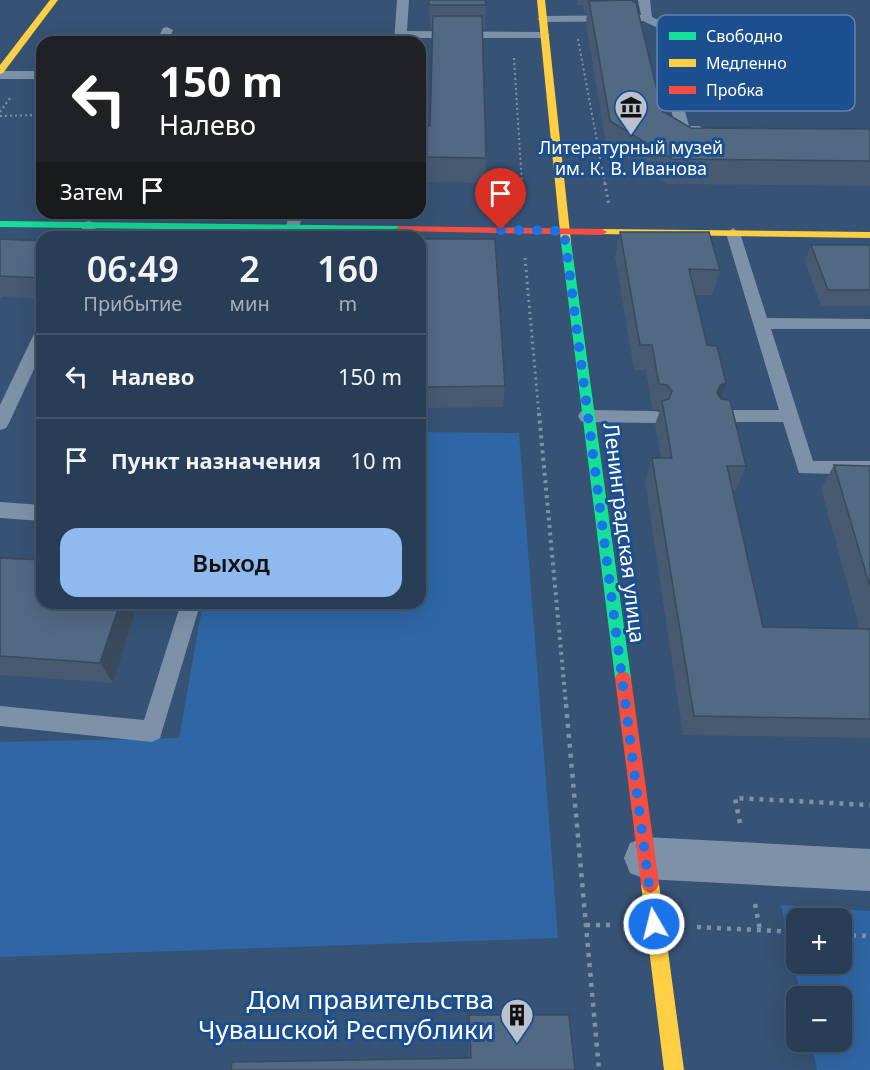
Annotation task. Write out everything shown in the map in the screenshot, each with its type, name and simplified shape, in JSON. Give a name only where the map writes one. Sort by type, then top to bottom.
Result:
[{"type":"street","points":[[0,73],[54,0]]},
{"type":"street","name":"Ленинградская улица","points":[[541,0],[564,231],[674,1070]]},
{"type":"street","points":[[0,224],[88,231],[295,220],[564,231],[870,234]]},
{"type":"street","points":[[645,858],[870,870]]},
{"type":"lane","points":[[400,36],[403,0]]},
{"type":"lane","points":[[644,0],[647,15],[645,18]]},
{"type":"lane","points":[[543,19],[645,18],[657,24]]},
{"type":"lane","points":[[426,37],[544,35]]},
{"type":"lane","points":[[0,73],[36,75]]},
{"type":"lane","points":[[678,111],[683,130],[718,130]]},
{"type":"lane","points":[[733,233],[806,468],[870,468]]},
{"type":"lane","points":[[761,323],[870,324]]},
{"type":"lane","points":[[0,423],[36,347]]},
{"type":"lane","points":[[587,416],[654,417]]},
{"type":"lane","points":[[719,416],[790,416]]},
{"type":"lane","points":[[0,510],[36,513]]},
{"type":"lane","points":[[0,716],[152,730],[189,609]]},
{"type":"path","points":[[577,35],[609,206]]},
{"type":"path","points":[[514,51],[523,211]]},
{"type":"path","points":[[0,116],[36,115]]},
{"type":"path","points":[[525,253],[599,1070]]},
{"type":"path","points":[[852,935],[870,936]]},
{"type":"shaded area","points":[[426,432],[519,433],[558,938],[0,957],[0,742],[179,738],[202,609],[426,609]]},
{"type":"shaded area","points":[[781,905],[826,908],[786,908],[786,928]]},
{"type":"shaded area","points":[[852,910],[870,911],[870,1070],[817,1070],[813,1052],[852,1052],[852,986],[799,986],[796,974],[852,974]]},
{"type":"building","points":[[429,0],[485,0],[486,5],[429,5]]},
{"type":"building","points":[[631,0],[636,3],[657,90],[657,111],[662,111],[691,128],[870,129],[870,161],[672,159],[610,121],[589,1]]},
{"type":"building","points":[[433,16],[482,16],[486,158],[426,157],[426,126],[430,126]]},
{"type":"building","points":[[620,232],[709,232],[720,270],[689,269],[707,345],[717,346],[726,383],[720,385],[717,393],[721,399],[730,400],[746,466],[727,466],[763,627],[870,629],[870,719],[694,716],[652,458],[672,458],[662,401],[669,399],[672,391],[667,385],[659,384],[652,345],[640,345]]},
{"type":"building","points":[[0,239],[36,241],[36,278],[0,276]]},
{"type":"building","points":[[426,239],[495,239],[505,386],[426,387]]},
{"type":"building","points":[[811,245],[870,245],[870,290],[828,290]]},
{"type":"building","points":[[834,465],[870,466],[870,587]]},
{"type":"building","points":[[0,558],[36,560],[36,609],[118,609],[100,663],[0,656]]},
{"type":"building","name":"Дом правительства Чувашской Республики","points":[[469,1015],[569,1015],[575,1070],[231,1070],[232,1062],[471,1058]]},
{"type":"traffic: fast","points":[[0,224],[400,229]]},
{"type":"traffic: fast","points":[[566,242],[623,678]]},
{"type":"traffic: slow","points":[[0,71],[54,0]]},
{"type":"traffic: slow","points":[[541,0],[566,242]]},
{"type":"traffic: slow","points":[[602,232],[870,235]]},
{"type":"traffic: slow","points":[[650,884],[674,1070]]},
{"type":"traffic: jam","points":[[400,229],[602,232]]},
{"type":"traffic: jam","points":[[623,678],[650,884]]},
{"type":"place","name":"Литературный музей им. К. В. Иванова","points":[[631,136]]},
{"type":"place","name":"Дом правительства Чувашской Республики","points":[[517,1044]]},
{"type":"route","points":[[501,230],[564,231],[654,924]]}]
